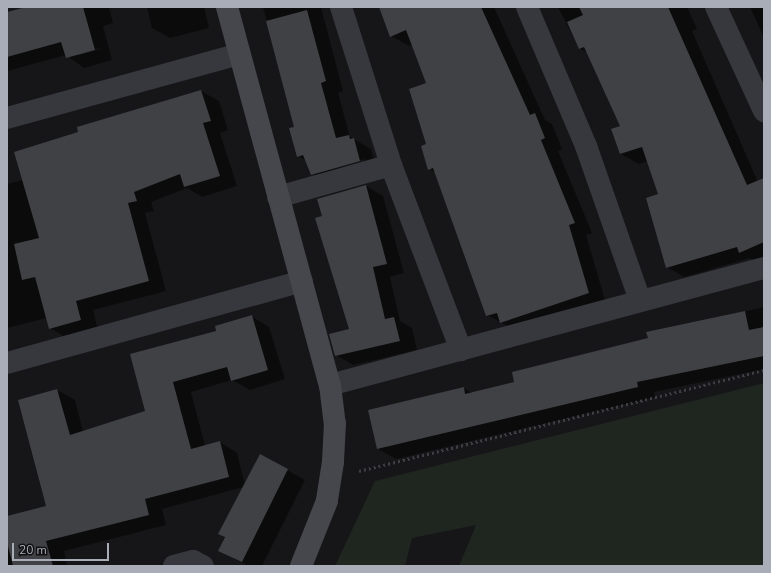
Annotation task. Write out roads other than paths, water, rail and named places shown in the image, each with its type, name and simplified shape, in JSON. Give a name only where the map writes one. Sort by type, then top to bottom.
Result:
[{"type":"street","points":[[226,7],[330,385],[335,423],[333,462],[326,501],[301,566]]},
{"type":"street","points":[[341,7],[391,165],[461,350]]},
{"type":"street","points":[[527,7],[586,146],[640,300]]},
{"type":"street","points":[[716,7],[764,111]]},
{"type":"street","points":[[7,118],[239,54]]},
{"type":"street","points":[[278,196],[391,165]]},
{"type":"street","points":[[330,385],[640,300],[764,268]]},
{"type":"street","points":[[7,363],[302,281]]},
{"type":"street","points":[[174,566],[193,561],[202,566]]}]
